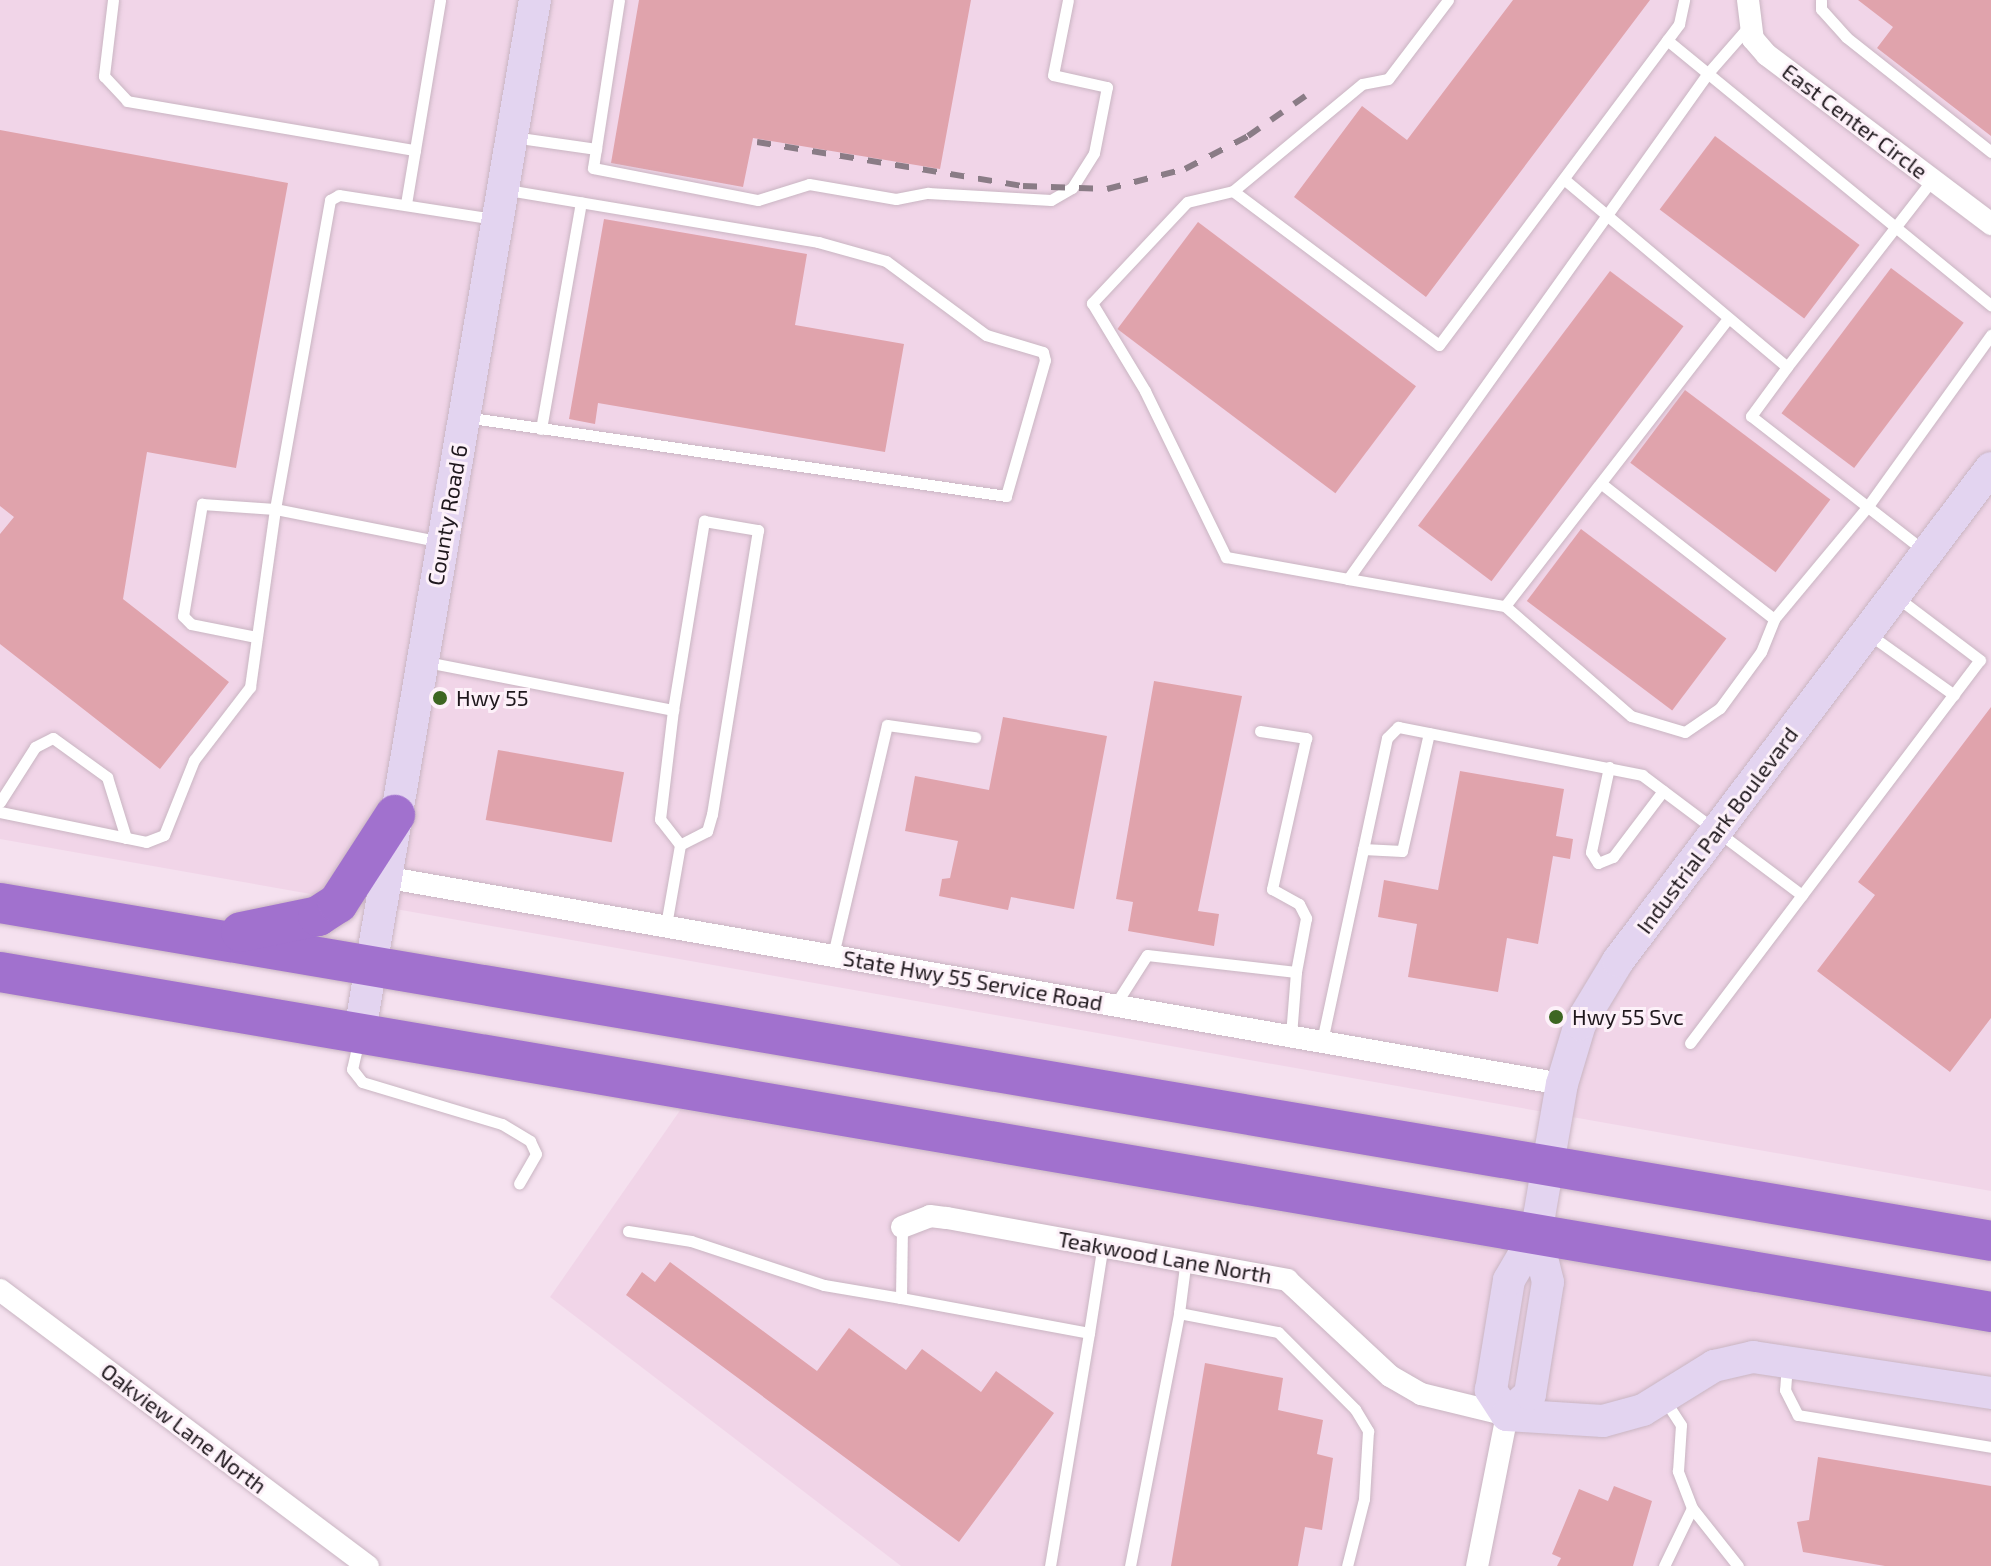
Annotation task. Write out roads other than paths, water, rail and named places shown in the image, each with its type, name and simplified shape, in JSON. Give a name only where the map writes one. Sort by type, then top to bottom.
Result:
[{"type":"highway","points":[[208,936],[289,924],[338,903],[395,815]]},
{"type":"highway","points":[[0,903],[1548,1163],[1991,1241]]},
{"type":"highway","points":[[0,972],[360,1031],[1991,1312]]},
{"type":"street","name":"County Road 6","points":[[360,1031],[535,0]]},
{"type":"street","points":[[1748,0],[1749,26]]},
{"type":"street","name":"East Center Circle","points":[[1749,26],[1767,55],[1991,223]]},
{"type":"street","name":"Industrial Park Boulevard","points":[[1477,1566],[1507,1415],[1530,1394],[1546,1296],[1536,1234],[1562,1084],[1591,1003],[1716,831],[1991,468]]},
{"type":"street","name":"State Hwy 55 Service Road","points":[[384,877],[1562,1084]]},
{"type":"street","name":"Teakwood Lane North","points":[[902,1227],[930,1216],[1186,1258],[1287,1280],[1390,1376],[1421,1394],[1507,1415],[1603,1421],[1664,1399],[1734,1359],[1787,1359],[1991,1393]]},
{"type":"street","name":"Oakview Lane North","points":[[0,1290],[368,1566]]},
{"type":"lane","points":[[113,0],[104,76],[127,101],[415,150]]},
{"type":"lane","points":[[406,204],[440,0]]},
{"type":"lane","points":[[619,0],[593,168],[758,200],[809,184],[896,199],[928,193],[1051,200],[1072,188],[1094,153],[1107,87],[1053,75],[1068,0]]},
{"type":"lane","points":[[1448,0],[1388,79],[1362,84],[1233,191],[1187,202],[1092,303],[1145,391],[1226,557],[1505,606],[1631,716],[1685,732],[1720,708],[1761,652],[1774,619],[1868,506],[1991,335]]},
{"type":"lane","points":[[1233,191],[1439,345],[1667,40],[1684,0]]},
{"type":"lane","points":[[1821,0],[1829,21],[1870,59],[1991,152]]},
{"type":"lane","points":[[1348,579],[1708,73],[1749,26]]},
{"type":"lane","points":[[1667,40],[1991,305]]},
{"type":"lane","points":[[512,137],[596,149]]},
{"type":"lane","points":[[1565,180],[1787,367]]},
{"type":"lane","points":[[1927,552],[1751,416],[1892,224],[1932,180]]},
{"type":"lane","points":[[0,812],[156,842],[164,835],[194,760],[250,687],[275,509],[330,200],[339,195],[406,204],[581,202],[818,242],[886,261],[986,335],[1043,352],[1045,360],[1006,496],[464,417]]},
{"type":"lane","points":[[541,429],[581,202]]},
{"type":"lane","points":[[1505,606],[1728,318]]},
{"type":"lane","points":[[1602,484],[1774,619]]},
{"type":"lane","points":[[256,637],[191,624],[183,616],[202,504],[275,509],[442,542]]},
{"type":"lane","points":[[666,925],[680,845],[660,819],[673,710],[704,521],[758,530],[712,814],[707,831],[680,845]]},
{"type":"lane","points":[[1690,1043],[1980,660],[1894,595]]},
{"type":"lane","points":[[1867,632],[1954,695]]},
{"type":"lane","points":[[422,661],[673,710]]},
{"type":"lane","points":[[833,955],[887,725],[975,737]]},
{"type":"lane","points":[[1322,1041],[1387,738],[1398,727],[1642,775],[1802,895]]},
{"type":"lane","points":[[1260,731],[1306,738],[1272,889],[1299,904],[1306,918],[1296,972],[1291,1036]]},
{"type":"lane","points":[[1363,849],[1402,851],[1429,733]]},
{"type":"lane","points":[[0,802],[35,747],[53,738],[107,777],[126,838]]},
{"type":"lane","points":[[1609,767],[1591,852],[1598,863],[1613,857],[1663,791]]},
{"type":"lane","points":[[1115,1005],[1147,955],[1296,972]]},
{"type":"lane","points":[[360,1031],[352,1069],[362,1082],[502,1124],[530,1141],[536,1154],[519,1184]]},
{"type":"lane","points":[[901,1298],[902,1227]]},
{"type":"lane","points":[[628,1231],[691,1241],[824,1285],[1089,1333]]},
{"type":"lane","points":[[1050,1566],[1103,1244]]},
{"type":"lane","points":[[1130,1566],[1179,1313],[1186,1258]]},
{"type":"lane","points":[[1179,1313],[1278,1332],[1355,1409],[1368,1431],[1364,1499],[1347,1566]]},
{"type":"lane","points":[[1787,1359],[1785,1390],[1798,1415],[1991,1447]]},
{"type":"lane","points":[[1664,1399],[1681,1425],[1678,1471],[1692,1508],[1738,1566]]},
{"type":"lane","points":[[1664,1566],[1692,1508]]},
{"type":"railway","points":[[757,142],[1023,186],[1107,189],[1185,169],[1248,136],[1314,90]]},
{"type":"place","name":"Hwy 55","points":[[440,698]]},
{"type":"place","name":"Hwy 55 Svc","points":[[1556,1017]]}]
